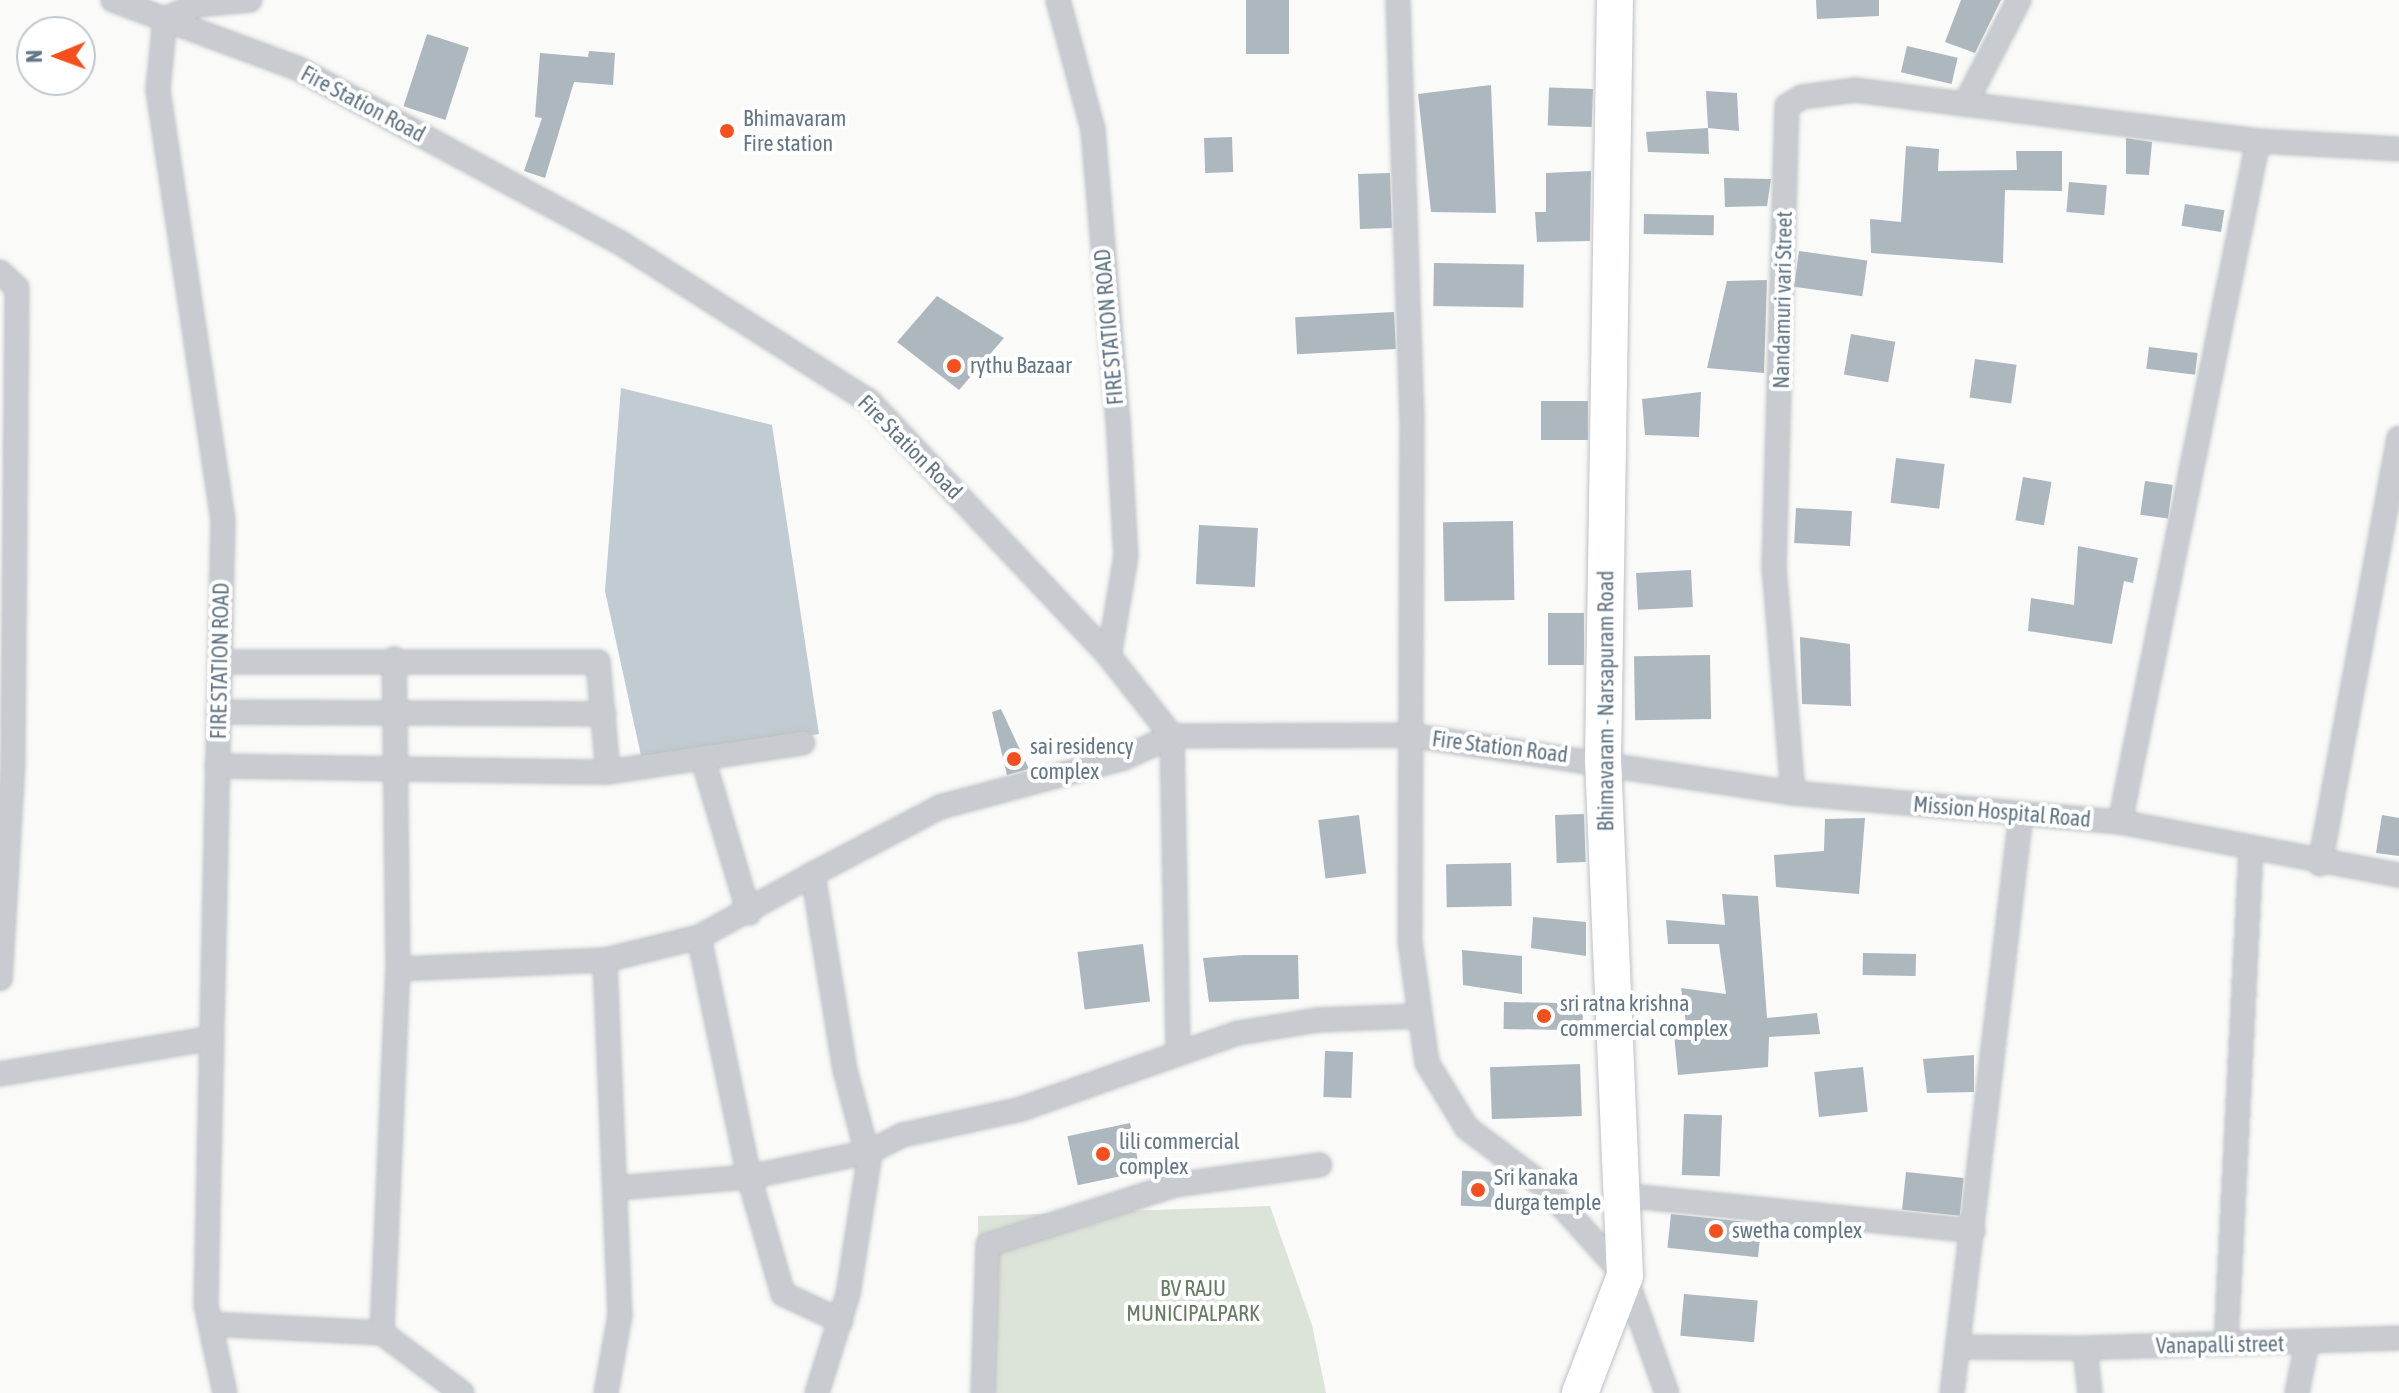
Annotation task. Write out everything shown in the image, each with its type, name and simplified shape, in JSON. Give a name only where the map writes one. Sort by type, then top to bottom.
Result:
[{"type":"main road","name":"Bhimavaram - Narsapuram Road","points":[[1580,1393],[1625,1276],[1603,760],[1615,0]]},
{"type":"street","name":"Fire Station Road","points":[[113,0],[297,68],[605,234],[869,401],[1109,656],[1172,736],[1409,735],[1603,760]]},
{"type":"street","points":[[165,19],[196,5],[250,0]]},
{"type":"street","name":"FIRE STATION ROAD","points":[[1058,0],[1093,130],[1118,419],[1126,556],[1109,656]]},
{"type":"street","points":[[1398,0],[1412,403],[1410,942],[1427,1063],[1467,1128],[1544,1186],[1625,1276],[1667,1393]]},
{"type":"street","points":[[2019,0],[1965,104],[2258,141],[2399,149]]},
{"type":"street","name":"FIRE STATION ROAD","points":[[165,19],[158,89],[223,520],[207,1039],[210,1324],[225,1393]]},
{"type":"street","name":"Nandamuri vari Street","points":[[1793,793],[1774,568],[1787,106],[1802,97],[1855,90],[1965,104]]},
{"type":"street","points":[[2120,822],[2258,141]]},
{"type":"street","points":[[0,272],[17,288],[17,304],[13,763],[0,979]]},
{"type":"street","points":[[2320,864],[2399,438]]},
{"type":"street","points":[[220,662],[394,659],[598,662],[608,772]]},
{"type":"street","points":[[382,1333],[398,969],[394,659]]},
{"type":"street","points":[[218,712],[395,718],[604,714]]},
{"type":"street","points":[[398,969],[605,960],[699,937],[749,913],[813,874],[940,807],[1124,758],[1172,736],[1178,1050]]},
{"type":"street","points":[[217,766],[608,772],[803,743]]},
{"type":"street","points":[[703,759],[749,913]]},
{"type":"street","name":"Mission Hospital Road","points":[[1603,760],[1793,793],[2120,822],[2251,851],[2399,875]]},
{"type":"street","points":[[1952,1393],[2021,814]]},
{"type":"street","points":[[2226,1344],[2251,851]]},
{"type":"street","points":[[813,874],[845,1070],[869,1152],[841,1321],[817,1393]]},
{"type":"street","points":[[699,937],[749,1177],[783,1294],[841,1321]]},
{"type":"street","points":[[605,960],[604,1055],[617,1188],[620,1315],[606,1393]]},
{"type":"street","points":[[617,1188],[749,1177],[869,1152],[903,1135],[1021,1109],[1178,1050],[1317,1020],[1420,1016]]},
{"type":"street","points":[[0,1074],[207,1039]]},
{"type":"street","points":[[983,1393],[988,1245],[1175,1185],[1320,1165]]},
{"type":"street","points":[[1621,1195],[1973,1231]]},
{"type":"street","points":[[210,1324],[382,1333],[462,1393]]},
{"type":"street","name":"Vanapalli street","points":[[1957,1347],[2085,1348],[2399,1338]]},
{"type":"street","points":[[2297,1393],[2307,1343]]},
{"type":"street","points":[[2085,1348],[2090,1393]]},
{"type":"green space","name":"BV RAJU MUNICIPALPARK","points":[[1270,1206],[1312,1325],[1326,1393],[976,1393],[978,1216]]},
{"type":"shaded area","points":[[621,388],[772,425],[819,734],[642,760],[605,591]]},
{"type":"building","points":[[1246,0],[1289,0],[1289,54],[1246,54]]},
{"type":"building","points":[[1816,0],[1879,0],[1879,16],[1817,19]]},
{"type":"building","points":[[1961,0],[2001,0],[1975,53],[1945,42]]},
{"type":"building","points":[[427,34],[469,48],[445,120],[404,106]]},
{"type":"building","points":[[1907,46],[1958,58],[1952,84],[1901,72]]},
{"type":"building","points":[[589,51],[615,53],[613,85],[574,82],[545,178],[524,171],[542,118],[535,117],[540,53],[588,57]]},
{"type":"building","points":[[1491,85],[1496,213],[1431,212],[1418,94]]},
{"type":"building","points":[[1549,87],[1593,89],[1592,127],[1548,125]]},
{"type":"building","points":[[1706,91],[1737,93],[1739,131],[1708,128]]},
{"type":"building","points":[[1708,128],[1709,154],[1648,152],[1646,132]]},
{"type":"building","points":[[1232,137],[1233,172],[1205,173],[1204,138]]},
{"type":"building","points":[[2126,138],[2152,142],[2149,175],[2126,174]]},
{"type":"building","points":[[1906,146],[1939,149],[1938,171],[2017,170],[2016,151],[2062,151],[2062,191],[2005,190],[2003,263],[1871,253],[1870,219],[1901,222]]},
{"type":"building","points":[[1591,171],[1590,241],[1537,242],[1535,212],[1546,212],[1546,173]]},
{"type":"building","points":[[1390,173],[1392,228],[1360,229],[1358,174]]},
{"type":"building","points":[[1724,178],[1771,179],[1767,206],[1725,207]]},
{"type":"building","points":[[2069,182],[2107,185],[2104,215],[2066,212]]},
{"type":"building","points":[[2185,204],[2225,210],[2221,232],[2182,226]]},
{"type":"building","points":[[1644,214],[1714,215],[1714,235],[1644,234]]},
{"type":"building","points":[[1799,251],[1867,261],[1862,296],[1794,287]]},
{"type":"building","points":[[1434,263],[1524,265],[1523,308],[1433,306]]},
{"type":"building","points":[[1767,280],[1764,373],[1707,368],[1727,281]]},
{"type":"building","name":"rythu Bazaar","points":[[937,296],[1004,338],[959,390],[897,342]]},
{"type":"building","points":[[1394,312],[1396,349],[1297,354],[1295,317]]},
{"type":"building","points":[[1851,334],[1895,342],[1888,382],[1844,374]]},
{"type":"building","points":[[2149,347],[2198,353],[2195,375],[2146,369]]},
{"type":"building","points":[[1975,359],[2017,365],[2011,403],[1970,398]]},
{"type":"building","points":[[1701,392],[1699,437],[1645,435],[1642,399]]},
{"type":"building","points":[[1541,401],[1588,401],[1588,440],[1541,440]]},
{"type":"building","points":[[1896,458],[1945,464],[1939,509],[1891,503]]},
{"type":"building","points":[[2023,477],[2052,482],[2044,525],[2015,520]]},
{"type":"building","points":[[2145,481],[2173,485],[2168,519],[2140,515]]},
{"type":"building","points":[[1796,508],[1852,511],[1850,546],[1794,543]]},
{"type":"building","points":[[1513,521],[1514,600],[1444,601],[1443,522]]},
{"type":"building","points":[[1199,525],[1258,528],[1255,587],[1196,584]]},
{"type":"building","points":[[2078,546],[2138,558],[2133,583],[2124,581],[2112,644],[2028,631],[2031,598],[2074,605]]},
{"type":"building","points":[[1691,570],[1693,607],[1638,610],[1636,573]]},
{"type":"building","points":[[1548,613],[1584,613],[1584,665],[1548,665]]},
{"type":"building","points":[[1800,637],[1850,644],[1851,706],[1802,704]]},
{"type":"building","points":[[1710,655],[1711,719],[1635,720],[1634,656]]},
{"type":"building","name":"sai residency complex","points":[[1001,709],[1029,769],[1007,775],[992,712]]},
{"type":"building","points":[[1584,814],[1586,862],[1557,863],[1555,815]]},
{"type":"building","points":[[1359,815],[1366,874],[1325,879],[1318,820]]},
{"type":"building","points":[[2382,815],[2399,818],[2399,856],[2376,853]]},
{"type":"building","points":[[1865,818],[1859,894],[1776,887],[1774,855],[1824,851],[1825,819]]},
{"type":"building","points":[[1511,863],[1512,906],[1447,907],[1446,864]]},
{"type":"building","points":[[1722,894],[1758,896],[1767,1018],[1817,1013],[1820,1034],[1769,1037],[1768,1067],[1678,1075],[1673,1024],[1686,1023],[1681,988],[1726,994],[1719,944],[1668,944],[1666,920],[1725,925]]},
{"type":"building","points":[[1533,917],[1586,922],[1586,956],[1531,948]]},
{"type":"building","points":[[1143,944],[1150,1002],[1085,1010],[1077,952]]},
{"type":"building","points":[[1462,950],[1522,956],[1522,994],[1463,985]]},
{"type":"building","points":[[1863,953],[1916,954],[1916,976],[1863,975]]},
{"type":"building","points":[[1298,955],[1299,999],[1209,1002],[1203,958]]},
{"type":"building","name":"sri ratna krishna commercial complex","points":[[1504,1002],[1583,1003],[1583,1030],[1504,1029]]},
{"type":"building","points":[[1325,1051],[1353,1052],[1351,1098],[1323,1097]]},
{"type":"building","points":[[1974,1055],[1974,1092],[1927,1093],[1923,1059]]},
{"type":"building","points":[[1580,1064],[1582,1116],[1492,1119],[1490,1067]]},
{"type":"building","points":[[1863,1067],[1868,1112],[1819,1117],[1814,1072]]},
{"type":"building","points":[[1684,1114],[1722,1115],[1720,1176],[1682,1175]]},
{"type":"building","name":"lili commercial complex","points":[[1130,1123],[1140,1172],[1078,1185],[1067,1136]]},
{"type":"building","name":"Sri kanaka durga temple","points":[[1462,1171],[1495,1172],[1494,1207],[1461,1206]]},
{"type":"building","points":[[1906,1172],[1964,1178],[1960,1216],[1902,1210]]},
{"type":"building","name":"swetha complex","points":[[1671,1214],[1762,1224],[1758,1257],[1667,1248]]},
{"type":"building","points":[[1684,1294],[1758,1300],[1754,1342],[1680,1336]]},
{"type":"place","name":"Bhimavaram Fire station","points":[[727,131]]},
{"type":"place","name":"rythu Bazaar","points":[[954,366]]},
{"type":"place","name":"sai residency complex","points":[[1014,759]]},
{"type":"place","name":"sri ratna krishna commercial complex","points":[[1544,1016]]},
{"type":"place","name":"lili commercial complex","points":[[1103,1154]]},
{"type":"place","name":"Sri kanaka durga temple","points":[[1478,1190]]},
{"type":"place","name":"swetha complex","points":[[1716,1231]]}]
